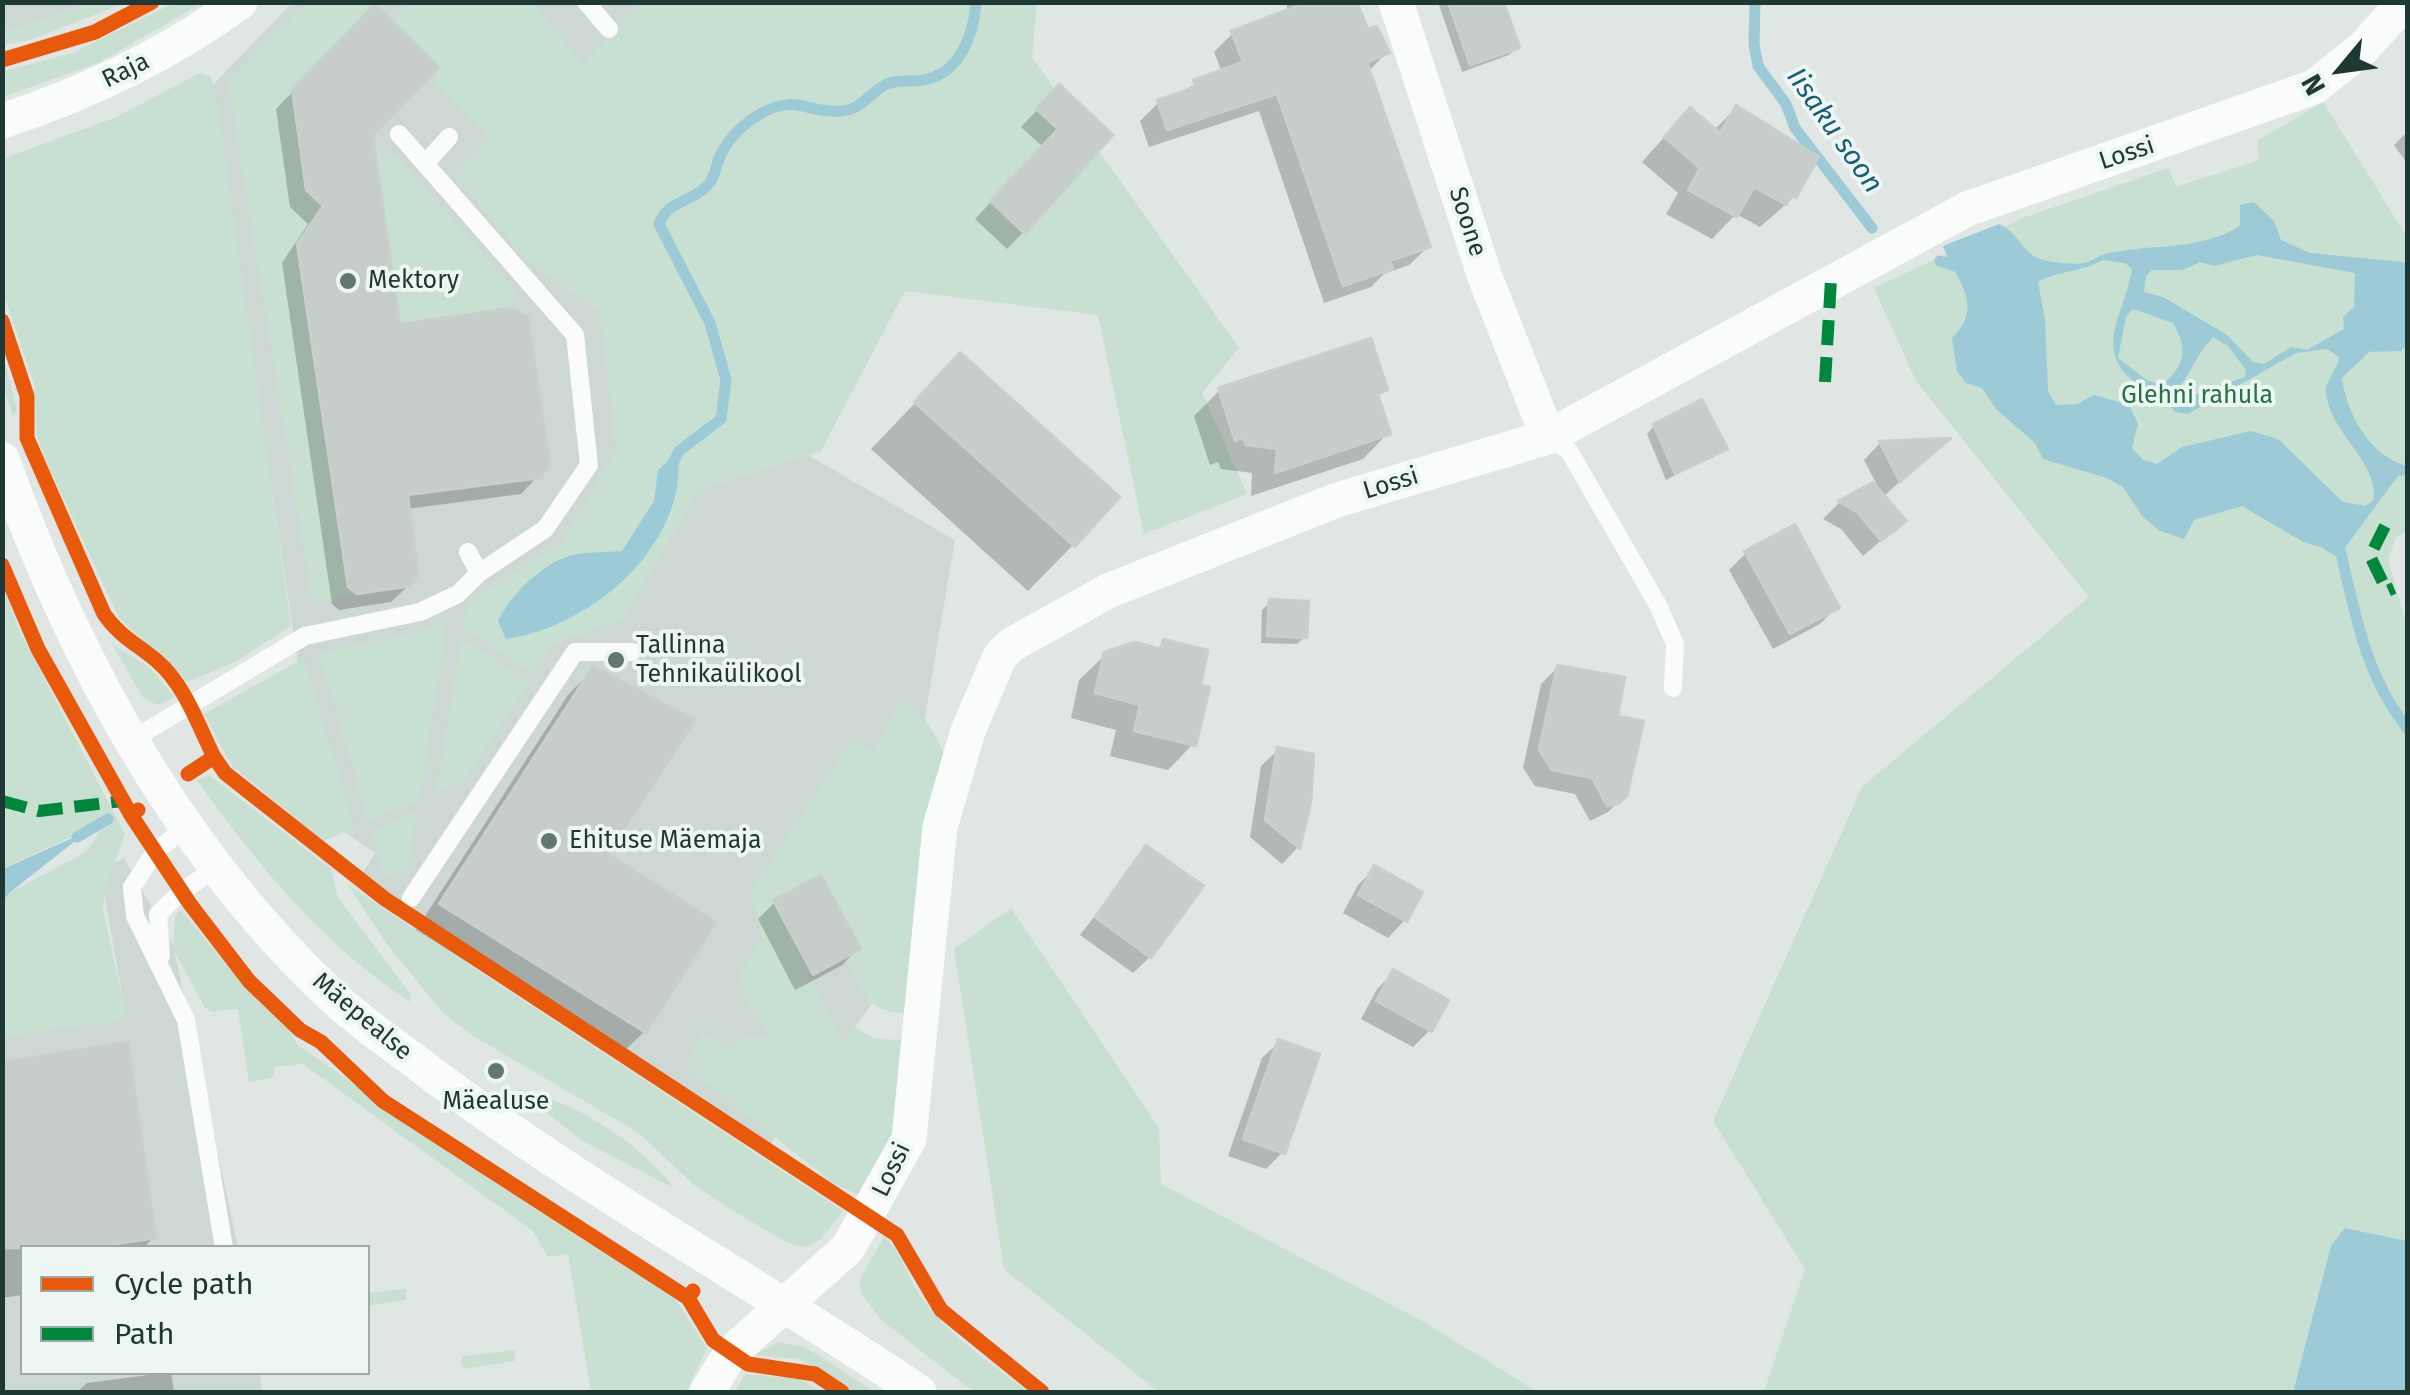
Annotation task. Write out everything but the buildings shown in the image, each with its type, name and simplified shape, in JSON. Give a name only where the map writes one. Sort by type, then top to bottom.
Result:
[{"type":"street","name":"Raja","points":[[2,121],[71,98],[160,55],[240,2]]},
{"type":"street","name":"Soone","points":[[1396,2],[1485,277],[1548,437]]},
{"type":"street","name":"Lossi","points":[[784,1302],[848,1248],[870,1218],[909,1139],[940,827],[968,731],[1000,656],[1011,645],[1108,591],[1337,500],[1548,437],[1967,209],[2314,87],[2362,48],[2405,2]]},
{"type":"street","name":"Mäepealse","points":[[2,459],[39,557],[130,741],[216,869],[274,939],[332,996],[540,1152],[784,1302],[919,1392]]},
{"type":"street","points":[[707,1392],[731,1353],[784,1302]]},
{"type":"lane","points":[[586,2],[609,29]]},
{"type":"lane","points":[[130,741],[306,636],[420,612],[458,594],[478,573],[545,529],[589,465],[575,334],[400,134]]},
{"type":"lane","points":[[425,164],[448,137]]},
{"type":"lane","points":[[1548,437],[1569,450],[1658,605],[1675,644],[1673,688]]},
{"type":"lane","points":[[468,552],[478,573]]},
{"type":"lane","points":[[411,898],[575,652],[632,652]]},
{"type":"lane","points":[[186,827],[154,852],[132,887],[135,916],[186,1020],[224,1245]]},
{"type":"lane","points":[[165,976],[158,914],[182,891],[216,869]]},
{"type":"shaded area","points":[[3,3],[91,3],[3,33]]},
{"type":"shaded area","name":"Tallinna Tehnikaülikool","points":[[292,3],[648,3],[674,378],[955,540],[878,995],[767,1149],[362,874],[375,853],[321,816],[211,87]]},
{"type":"shaded area","points":[[124,858],[173,945],[238,1245],[20,1245],[20,1375],[260,1375],[262,1392],[3,1392],[2,1036],[119,1020],[125,1012],[100,871]]},
{"type":"green space","points":[[176,2],[202,3],[100,62],[3,97],[3,71],[73,53]]},
{"type":"green space","points":[[91,3],[125,3],[30,40],[3,45],[3,33]]},
{"type":"green space","points":[[307,3],[362,3],[369,9],[292,90],[306,190],[325,193],[332,228],[297,244],[348,586],[357,594],[312,602],[228,81]]},
{"type":"green space","points":[[409,3],[532,3],[583,64],[641,3],[1037,3],[1032,57],[1239,348],[1202,393],[1247,494],[1144,534],[1098,315],[905,291],[821,451],[699,490],[622,620],[554,643],[534,674],[463,628],[467,603],[562,542],[616,451],[600,312],[531,265],[454,176],[491,139],[434,82],[439,67],[393,22]]},
{"type":"green space","points":[[200,73],[211,76],[218,106],[291,626],[235,662],[188,682],[119,618],[44,456],[37,436],[34,384],[3,292],[2,159],[114,118]]},
{"type":"green space","name":"Glehni rahula","points":[[2323,102],[2407,237],[2407,532],[2396,537],[2388,559],[2408,632],[2407,1241],[2345,1228],[2321,1285],[2293,1392],[1764,1392],[1805,1269],[1713,1121],[1862,787],[2089,597],[1916,381],[1874,288],[2025,217],[2169,168],[2176,187],[2259,160],[2257,141]]},
{"type":"green space","points":[[388,153],[399,159],[516,290],[511,308],[400,324],[375,155]]},
{"type":"green space","points":[[2,350],[17,410],[13,416],[3,385]]},
{"type":"green space","points":[[2,583],[19,630],[125,834],[105,890],[103,909],[125,1012],[119,1021],[3,1036],[3,901],[9,893],[86,852],[107,821],[3,868]]},
{"type":"green space","points":[[438,623],[446,629],[420,800],[368,821],[319,653],[428,630]]},
{"type":"green space","points":[[461,638],[529,682],[465,780],[436,793]]},
{"type":"green space","points":[[112,644],[149,667],[175,697],[158,705],[143,698]]},
{"type":"green space","points":[[304,658],[355,827],[324,841],[232,766],[204,714]]},
{"type":"green space","points":[[901,702],[929,726],[946,759],[907,1013],[882,1009],[867,998],[845,957],[860,949],[774,900],[844,1041],[854,1027],[875,1039],[904,1040],[900,1128],[859,1195],[834,1184],[685,1066],[702,1032],[728,1049],[749,1036],[773,1038],[747,1005],[739,975],[762,938],[751,891],[853,738],[873,751]]},
{"type":"green space","points":[[209,775],[331,869],[338,898],[411,995],[410,1002],[348,955],[293,901],[197,780]]},
{"type":"green space","points":[[417,811],[408,870],[385,877],[371,831]]},
{"type":"green space","points":[[348,885],[843,1211],[821,1239],[805,1247],[788,1243],[730,1209],[694,1185],[639,1133],[473,1036],[443,1013],[386,943]]},
{"type":"green space","points":[[1011,908],[1159,1128],[1161,1184],[1422,1321],[1538,1392],[1159,1392],[1004,1269],[954,949]]},
{"type":"green space","points":[[181,910],[240,981],[287,1027],[298,1045],[495,1183],[675,1299],[707,1348],[686,1392],[591,1392],[568,1254],[548,1257],[533,1231],[303,1064],[275,1067],[273,1077],[249,1082],[238,1009],[212,1012],[205,1008],[173,949],[175,915]]},
{"type":"green space","points":[[517,1089],[560,1103],[603,1125],[643,1155],[674,1188],[581,1140]]},
{"type":"green space","points":[[884,1237],[896,1250],[921,1297],[944,1324],[1028,1392],[974,1392],[881,1320],[861,1293],[860,1279]]},
{"type":"green space","points":[[406,1289],[406,1300],[370,1306],[370,1293]]},
{"type":"green space","points":[[779,1342],[805,1347],[875,1392],[856,1392],[800,1359],[754,1355]]},
{"type":"green space","points":[[515,1350],[515,1361],[464,1369],[460,1362],[463,1356]]},
{"type":"green space","points":[[745,1374],[799,1379],[822,1392],[735,1392]]},
{"type":"water","points":[[2254,202],[2274,221],[2281,240],[2310,253],[2404,262],[2407,270],[2407,344],[2401,351],[2369,352],[2342,378],[2349,406],[2362,432],[2382,453],[2407,466],[2407,475],[2398,476],[2341,553],[2303,542],[2242,506],[2194,520],[2184,539],[2160,531],[2142,516],[2123,487],[2107,478],[2043,459],[2035,443],[1996,409],[1982,388],[1966,383],[1957,371],[1952,338],[1962,326],[1968,304],[1943,246],[1999,224],[2038,258],[2084,263],[2105,254],[2208,240],[2240,226],[2240,205]],"holes":[[[2257,255],[2355,273],[2354,307],[2343,317],[2344,329],[2307,350],[2291,347],[2264,364],[2253,362],[2227,335],[2163,297],[2144,292],[2146,276],[2152,270],[2183,270],[2200,262],[2214,266]],[[2103,260],[2125,263],[2132,269],[2115,330],[2116,358],[2138,384],[2175,412],[2188,414],[2296,353],[2327,349],[2339,357],[2326,388],[2329,407],[2368,472],[2374,499],[2366,506],[2343,502],[2278,439],[2251,431],[2182,447],[2157,464],[2143,460],[2132,448],[2138,424],[2129,405],[2094,395],[2077,404],[2056,405],[2048,391],[2045,320],[2038,282]],[[2133,309],[2173,323],[2182,356],[2163,384],[2148,381],[2118,358],[2126,317]],[[2213,337],[2228,346],[2246,370],[2245,377],[2180,400],[2176,392]]]},
{"type":"water","points":[[679,451],[676,492],[665,524],[632,572],[586,609],[560,623],[506,639],[498,621],[536,575],[572,555],[622,551],[654,501],[658,470]]},
{"type":"water","points":[[88,831],[9,893],[3,901],[3,869]]},
{"type":"water","points":[[2345,1228],[2407,1241],[2407,1392],[2293,1392],[2331,1246]]},
{"type":"waterway","name":"Iisaku soon","points":[[673,463],[679,451],[721,419],[726,380],[710,323],[659,224],[663,216],[706,187],[729,141],[760,114],[784,105],[848,110],[887,84],[924,80],[947,70],[963,51],[976,2]]},
{"type":"waterway","name":"Iisaku soon","points":[[1755,2],[1758,66],[1786,104],[1795,128],[1872,228]]},
{"type":"waterway","points":[[1940,261],[1961,268]]},
{"type":"waterway","name":"Iisaku soon","points":[[2328,545],[2341,553],[2372,668],[2408,729]]},
{"type":"waterway","points":[[77,837],[108,819]]},
{"type":"marked path","points":[[1825,382],[1831,280]]},
{"type":"marked path","points":[[2385,526],[2370,556],[2387,591],[2394,588]]},
{"type":"marked path","points":[[2,801],[39,811],[123,801]]},
{"type":"cycle path","points":[[2,60],[95,32],[152,2]]},
{"type":"cycle path","points":[[2,321],[27,396],[27,438],[104,614],[167,671],[190,706],[214,757],[188,774]]},
{"type":"cycle path","points":[[2,565],[38,649],[131,815]]},
{"type":"cycle path","points":[[214,757],[225,773],[385,899],[897,1235],[941,1310],[1042,1392]]},
{"type":"cycle path","points":[[138,810],[131,815],[190,904],[249,981],[300,1030],[321,1042],[383,1101],[688,1298]]},
{"type":"cycle path","points":[[693,1291],[688,1298],[713,1340],[748,1364],[815,1374],[842,1392]]},
{"type":"place","name":"Mektory","points":[[348,281]]},
{"type":"place","name":"Tallinna Tehnikaülikool","points":[[616,660]]},
{"type":"place","name":"Ehituse Mäemaja","points":[[549,841]]},
{"type":"place","name":"Mäealuse","points":[[496,1071]]}]
